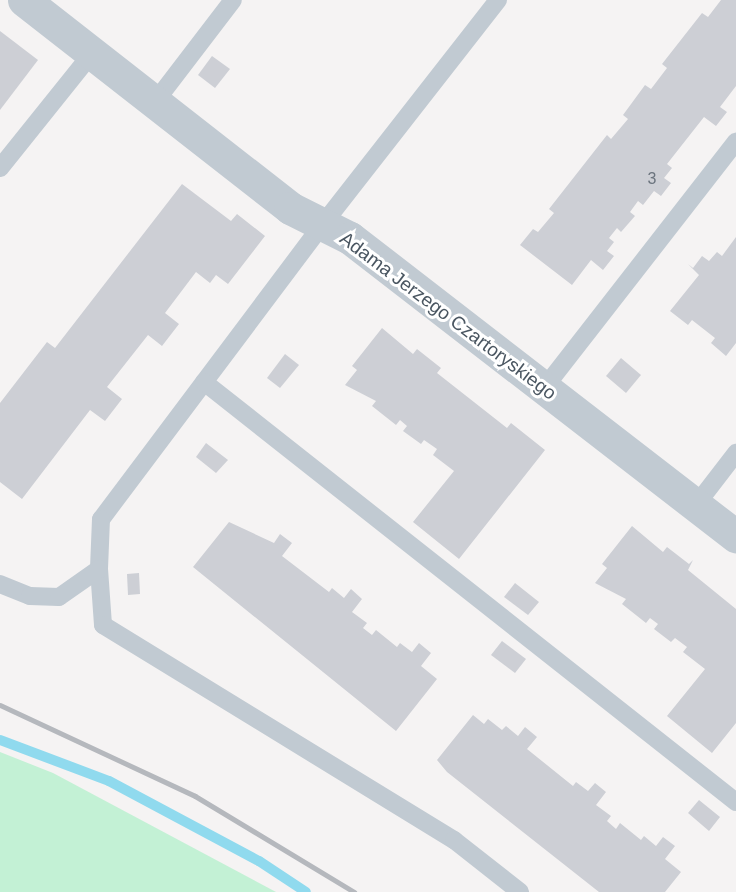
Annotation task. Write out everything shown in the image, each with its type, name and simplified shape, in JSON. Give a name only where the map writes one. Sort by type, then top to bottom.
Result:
[{"type":"street","name":"Adama Jerzego Czartoryskiego","points":[[24,0],[290,208],[350,238],[736,536]]},
{"type":"lane","points":[[155,102],[233,0]]},
{"type":"lane","points":[[498,0],[322,225],[101,519],[99,569],[103,625],[454,840],[520,892]]},
{"type":"lane","points":[[0,168],[92,53]]},
{"type":"lane","points":[[545,387],[736,142]]},
{"type":"lane","points":[[204,382],[733,794]]},
{"type":"lane","points":[[696,505],[736,453]]},
{"type":"lane","points":[[0,584],[30,596],[59,597],[99,569]]},
{"type":"green space","points":[[0,752],[53,773],[276,892],[0,892]]},
{"type":"building","points":[[721,0],[736,0],[736,86],[720,107],[727,112],[716,126],[704,117],[667,164],[672,168],[664,178],[671,183],[661,196],[654,191],[643,205],[638,201],[630,212],[635,216],[621,232],[617,228],[609,238],[614,242],[607,251],[614,256],[603,270],[591,260],[572,285],[520,245],[533,229],[538,232],[554,213],[549,209],[607,135],[611,139],[628,119],[623,115],[645,85],[651,89],[667,68],[662,64],[702,13],[708,17]]},
{"type":"building","points":[[0,31],[38,60],[0,110]]},
{"type":"building","points":[[212,56],[230,69],[215,88],[198,75]]},
{"type":"building","points":[[182,184],[231,221],[237,214],[265,236],[228,284],[216,275],[210,283],[196,272],[165,313],[179,324],[162,346],[148,335],[107,387],[122,399],[105,421],[90,410],[22,499],[0,482],[0,403],[47,342],[55,348]]},
{"type":"building","points":[[736,237],[736,343],[726,356],[711,343],[715,338],[692,320],[688,325],[670,311],[699,275],[688,264],[693,268],[702,256],[709,261],[717,252],[722,256]]},
{"type":"building","points":[[382,328],[413,354],[417,349],[441,368],[437,373],[507,428],[511,423],[545,450],[459,559],[413,522],[454,471],[433,455],[437,449],[424,440],[421,444],[403,431],[407,426],[400,420],[396,425],[372,406],[376,401],[345,385],[357,370],[352,366]]},
{"type":"building","points":[[285,354],[299,365],[280,388],[267,378]]},
{"type":"building","points":[[621,358],[641,375],[626,393],[606,376]]},
{"type":"building","points":[[206,443],[228,460],[216,473],[196,457]]},
{"type":"building","points":[[229,522],[274,543],[280,534],[292,543],[282,556],[329,592],[332,588],[344,598],[351,589],[362,599],[352,612],[367,623],[363,628],[372,635],[376,630],[397,647],[400,643],[412,652],[419,643],[431,653],[421,666],[437,679],[396,731],[193,567]]},
{"type":"building","points":[[632,526],[663,552],[667,547],[689,564],[693,560],[688,570],[736,609],[736,723],[712,753],[667,716],[705,669],[683,652],[687,647],[675,638],[671,642],[654,629],[658,624],[650,618],[646,623],[622,604],[626,599],[595,583],[607,568],[602,564]]},
{"type":"building","points":[[139,573],[140,594],[128,595],[127,574]]},
{"type":"building","points":[[515,583],[539,602],[528,615],[504,597]]},
{"type":"building","points":[[502,641],[526,659],[515,673],[491,655]]},
{"type":"building","points":[[473,715],[484,724],[488,719],[502,730],[506,726],[518,736],[525,727],[537,737],[527,749],[573,786],[576,782],[588,791],[595,783],[606,792],[596,805],[611,816],[607,821],[616,829],[620,823],[641,840],[644,836],[656,846],[663,837],[675,846],[665,859],[681,872],[665,892],[599,892],[447,772],[437,760]]},
{"type":"building","points":[[699,800],[720,817],[709,831],[688,813]]},
{"type":"waterway","points":[[0,740],[109,781],[259,861],[306,892]]},
{"type":"railway","points":[[0,705],[195,796],[354,892]]}]
